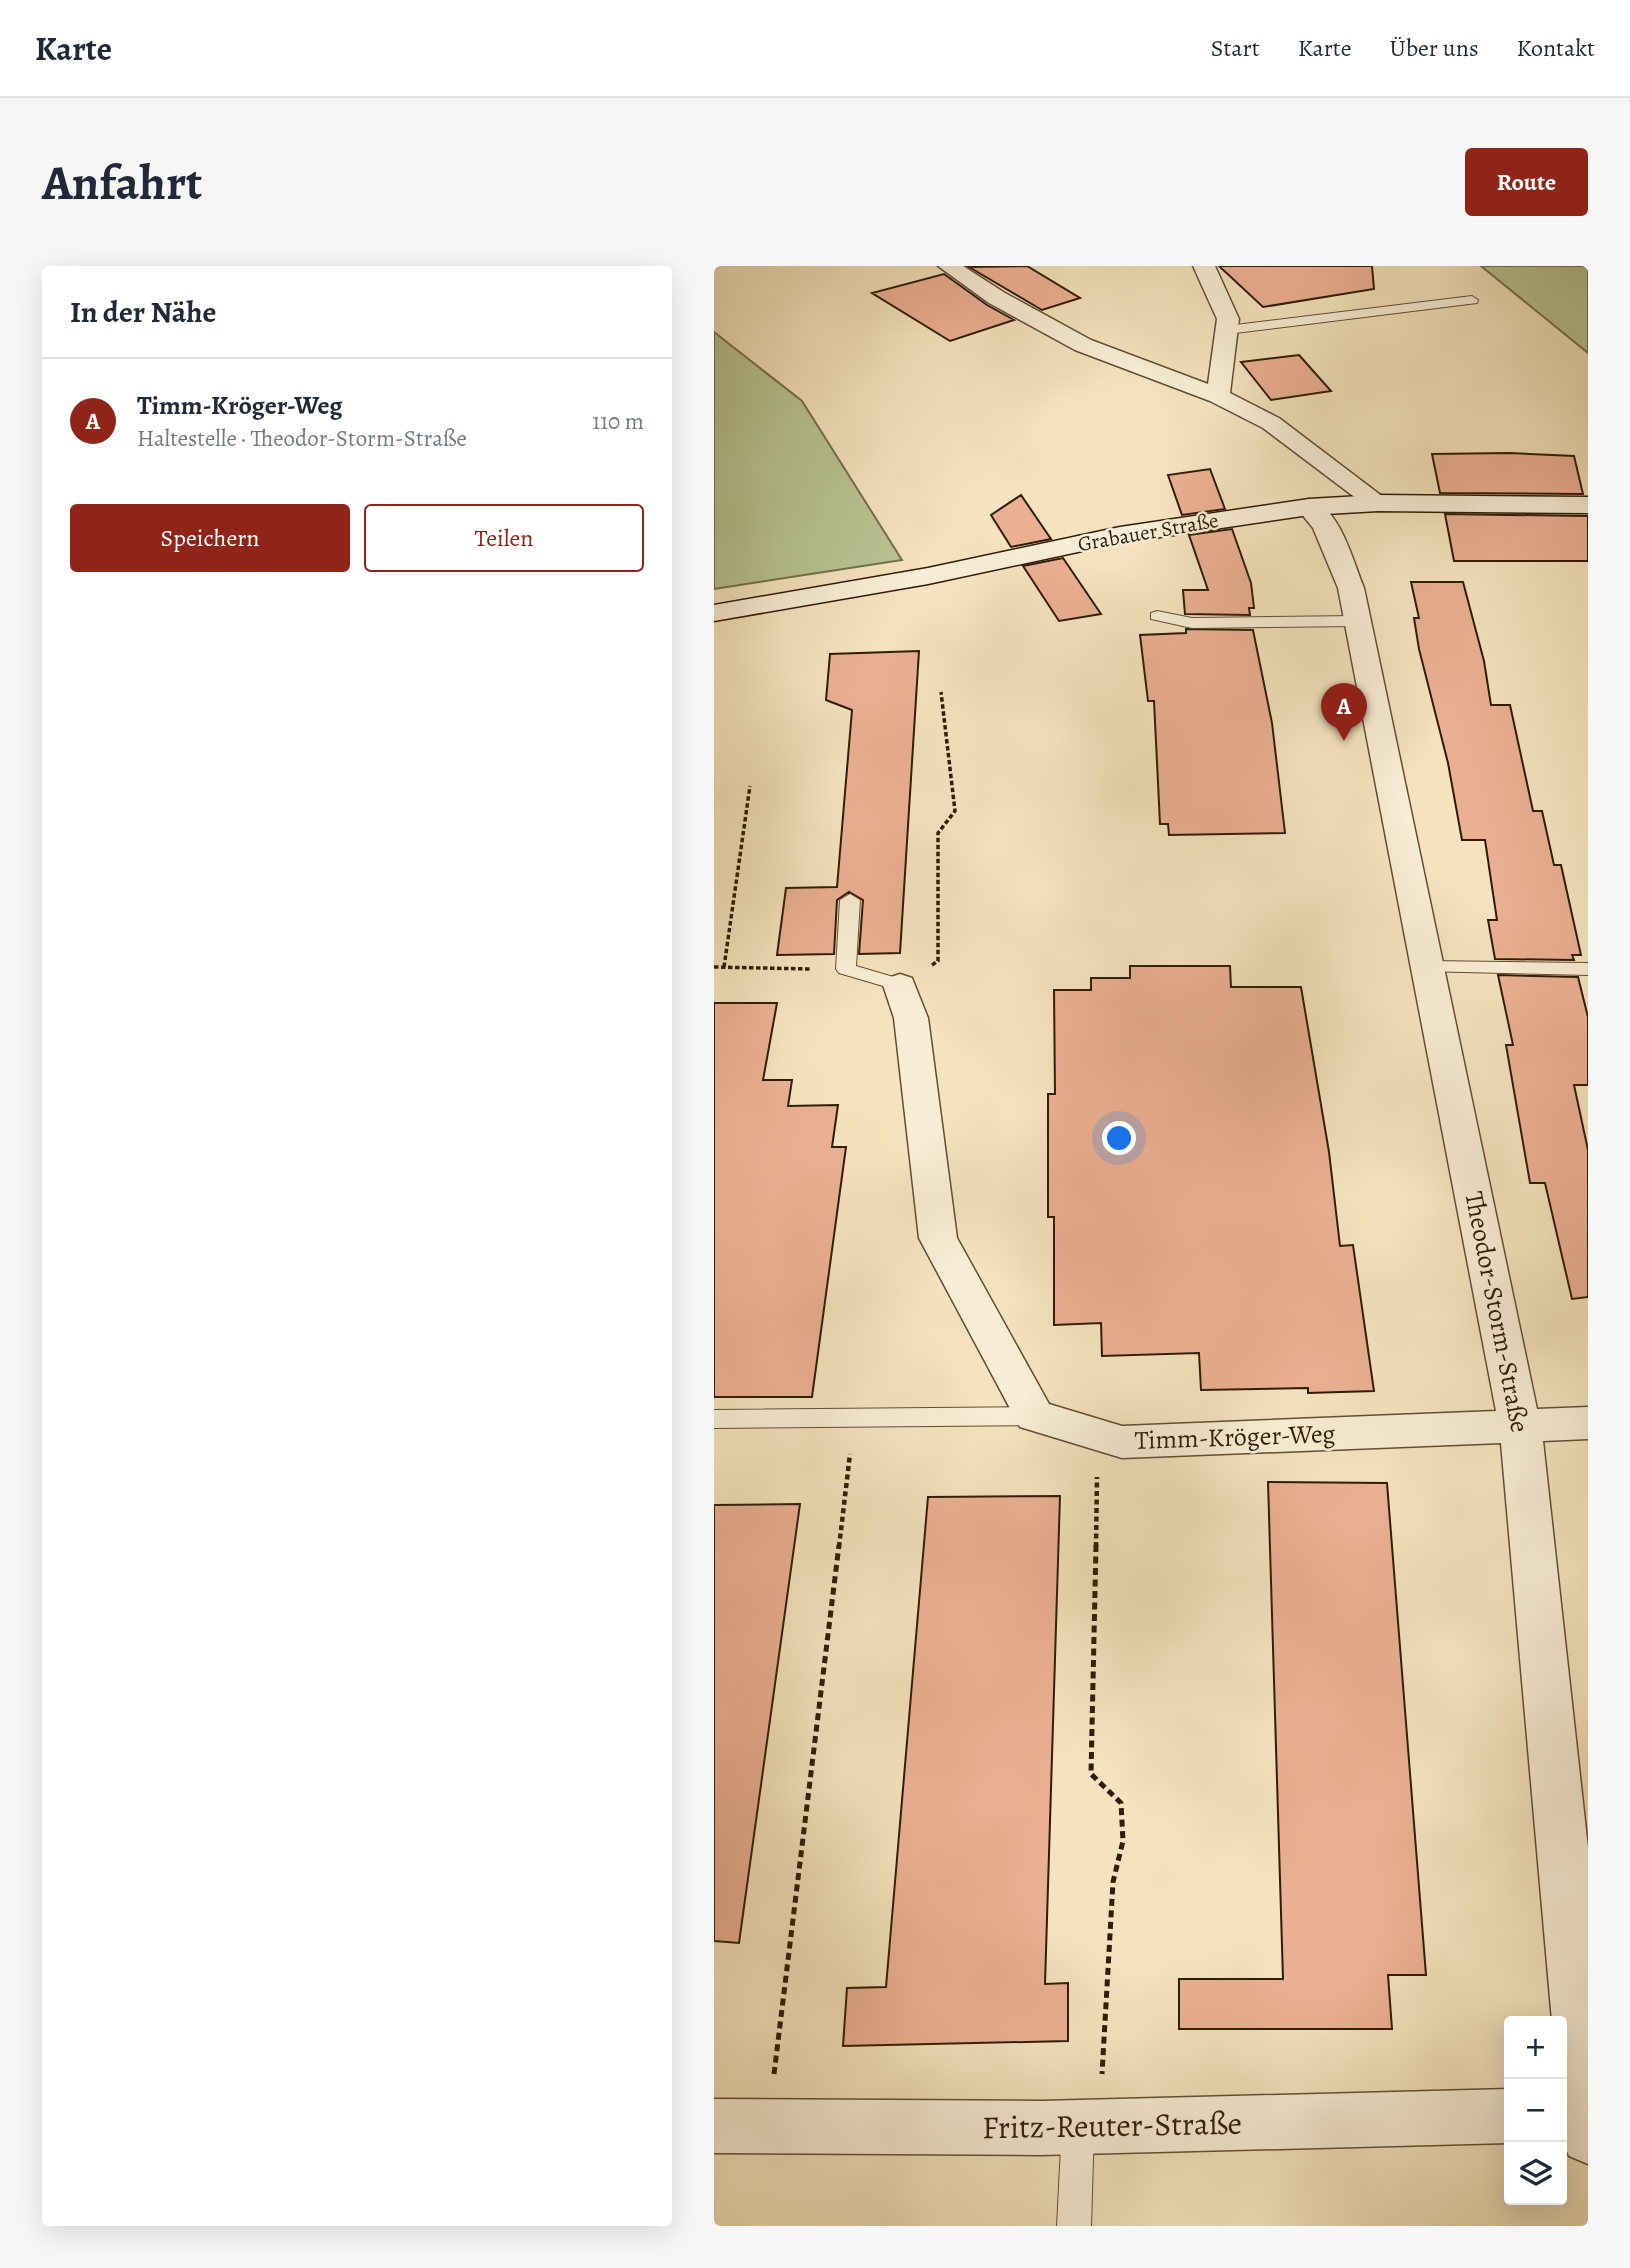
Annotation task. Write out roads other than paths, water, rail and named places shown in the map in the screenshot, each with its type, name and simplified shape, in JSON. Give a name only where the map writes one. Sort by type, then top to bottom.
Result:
[{"type":"street","points":[[949,266],[997,298],[1083,345],[1218,396],[1271,423],[1378,503]]},
{"type":"street","points":[[1204,266],[1228,319],[1218,396]]},
{"type":"street","points":[[1149,368],[1225,357]]},
{"type":"street","name":"Grabauer Straße","points":[[714,613],[928,576],[1120,535],[1309,507],[1378,503],[1588,505]]},
{"type":"street","name":"Theodor-Storm-Straße","points":[[1309,507],[1325,526],[1351,588],[1520,1425],[1564,1854],[1578,2122]]},
{"type":"street","points":[[900,985],[911,1018],[938,1238],[1035,1416]]},
{"type":"street","name":"Timm-Kröger-Weg","points":[[1035,1416],[1122,1442],[1588,1423]]},
{"type":"street","name":"Fritz-Reuter-Straße","points":[[714,2126],[1089,2127],[1504,2116]]},
{"type":"lane","points":[[1227,330],[1472,300]]},
{"type":"lane","points":[[1157,616],[1192,623],[1358,621]]},
{"type":"lane","points":[[850,900],[846,969],[900,985]]},
{"type":"lane","points":[[1428,967],[1588,969]]},
{"type":"lane","points":[[714,1419],[1035,1416]]},
{"type":"lane","points":[[1074,2226],[1089,2127]]},
{"type":"place","name":"Timm-Kröger-Weg","points":[[1344,741]]}]
